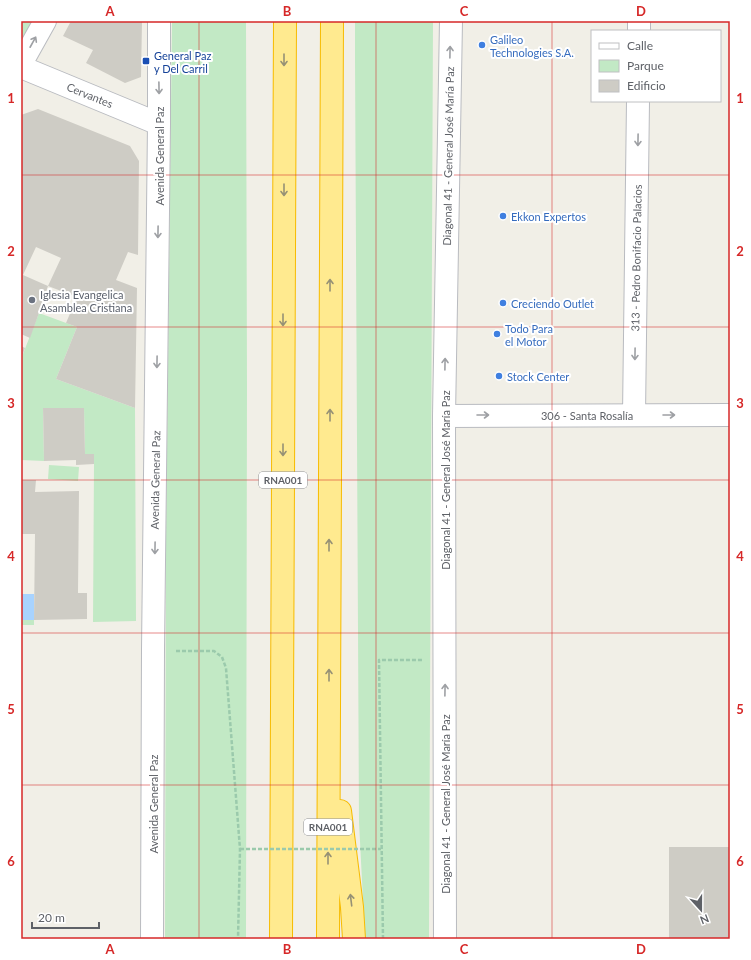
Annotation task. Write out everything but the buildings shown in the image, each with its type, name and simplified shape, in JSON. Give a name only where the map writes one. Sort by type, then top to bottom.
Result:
[{"type":"highway","name":"RNA001","points":[[281,939],[284,21]]},
{"type":"highway","name":"RNA001","points":[[328,939],[332,21]]},
{"type":"highway","points":[[329,714],[352,907],[354,939]]},
{"type":"street","points":[[21,65],[45,21]]},
{"type":"street","name":"Avenida General Paz","points":[[152,939],[153,650],[160,124],[159,21]]},
{"type":"street","name":"Diagonal 41 - General José María Paz","points":[[445,939],[444,416],[451,21]]},
{"type":"street","name":"Cervantes","points":[[21,65],[160,124]]},
{"type":"street","name":"313 - Pedro Bonifacio Palacios","points":[[634,415],[638,102]]},
{"type":"street","name":"306 - Santa Rosalía","points":[[444,416],[730,415]]},
{"type":"path","points":[[153,650],[214,651],[222,657],[226,668],[240,849],[238,939]]},
{"type":"path","points":[[383,939],[379,660],[445,660]]},
{"type":"path","points":[[240,849],[381,849]]},
{"type":"green space","points":[[21,21],[45,21],[21,64]]},
{"type":"green space","points":[[172,21],[246,21],[246,939],[165,939],[166,539]]},
{"type":"green space","points":[[355,21],[433,21],[429,939],[365,939],[359,822]]},
{"type":"green space","points":[[39,313],[77,327],[56,379],[135,408],[136,621],[93,622],[94,454],[85,454],[84,408],[43,408],[44,461],[21,460],[21,359]]},
{"type":"green space","points":[[49,465],[79,467],[78,481],[48,479]]},
{"type":"green space","points":[[21,620],[34,620],[34,625],[21,625]]},
{"type":"water","points":[[21,594],[34,594],[34,620],[21,620]]},
{"type":"place","name":"Galileo Technologies S.A.","points":[[482,45]]},
{"type":"place","name":"General Paz y Del Carril","points":[[146,61]]},
{"type":"place","name":"Ekkon Expertos","points":[[503,216]]},
{"type":"place","name":"Iglesia Evangelica Asamblea Cristiana","points":[[32,300]]},
{"type":"place","name":"Creciendo Outlet","points":[[503,303]]},
{"type":"place","name":"Todo Para el Motor","points":[[497,334]]},
{"type":"place","name":"Stock Center","points":[[499,376]]}]
